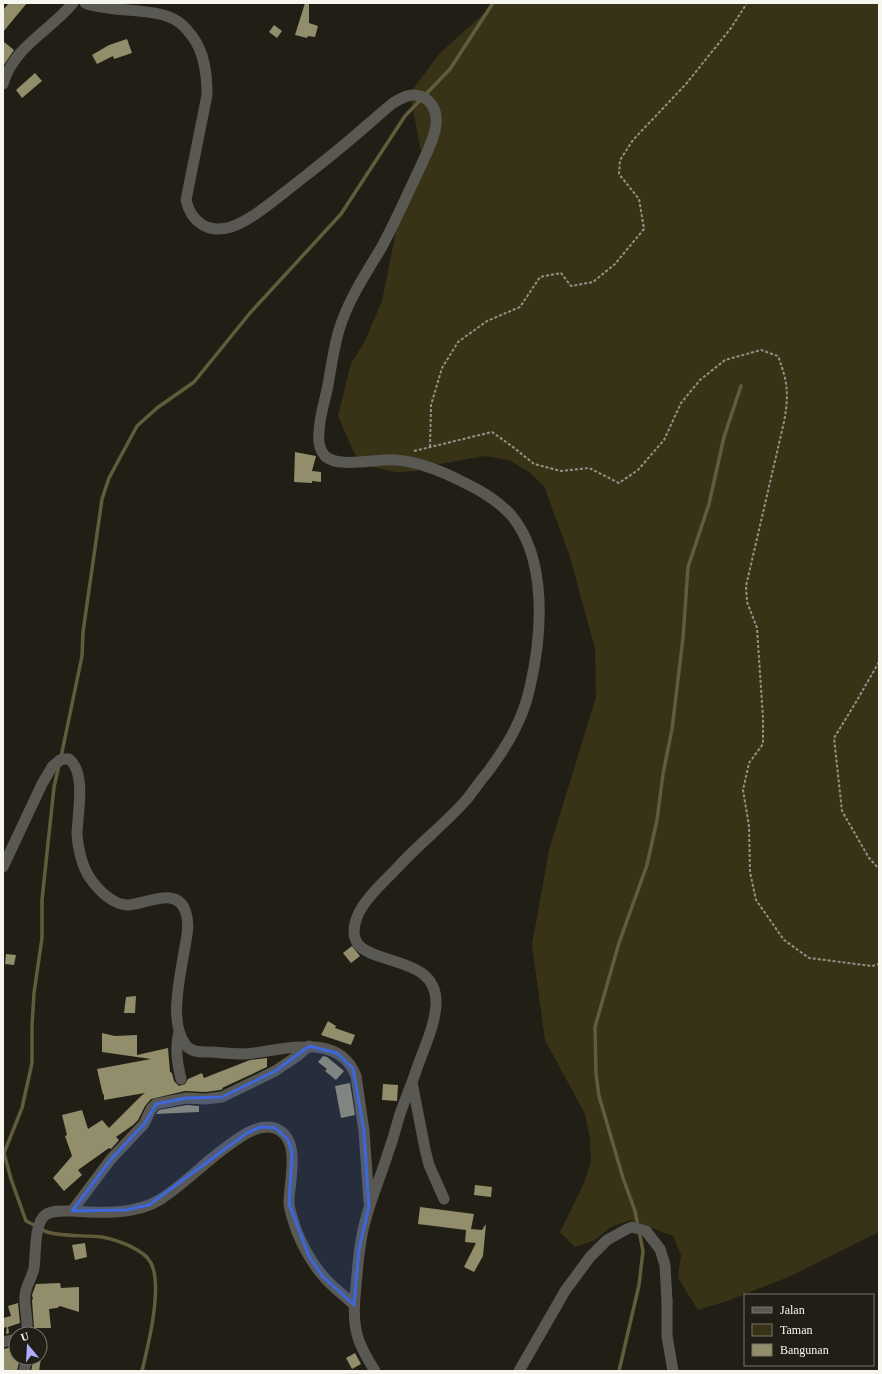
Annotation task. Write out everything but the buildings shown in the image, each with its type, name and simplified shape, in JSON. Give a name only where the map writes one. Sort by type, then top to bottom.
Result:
[{"type":"street","points":[[3,84],[8,71],[23,49],[73,3]]},
{"type":"street","points":[[85,3],[112,9],[167,16],[177,20],[185,27],[195,40],[204,62],[207,95],[186,200],[192,215],[205,226],[210,228],[230,227],[241,223],[294,184],[402,97],[409,95],[420,96],[430,101],[434,106],[437,122],[431,143],[381,248],[353,295],[338,332],[320,420],[319,444],[324,455],[331,460],[346,462],[393,459],[410,461],[456,478],[495,500],[508,511],[520,526],[527,542],[537,582],[540,626],[538,650],[528,694],[520,720],[512,736],[468,798],[414,850],[364,904],[357,917],[354,930],[355,939],[360,946],[369,953],[419,970],[426,975],[434,988],[436,997],[436,1007],[432,1027],[369,1206],[359,1250],[354,1304],[357,1333],[363,1350],[374,1371]]},
{"type":"street","points":[[3,867],[42,784],[52,767],[60,760],[65,758],[69,759],[75,767],[80,790],[78,828],[79,847],[88,876],[93,883],[104,894],[121,904],[128,905],[169,898],[177,900],[185,909],[188,920],[187,936],[177,1002],[179,1030],[176,1056],[181,1079]]},
{"type":"street","points":[[179,1030],[186,1045],[190,1050],[196,1052],[245,1054],[309,1046],[327,1048],[337,1053],[349,1064],[353,1068],[356,1076],[364,1131],[369,1206]]},
{"type":"street","points":[[72,1211],[111,1159],[144,1124],[151,1109],[156,1104],[186,1098],[206,1099],[222,1096],[275,1071],[309,1046]]},
{"type":"street","points":[[412,1082],[429,1165],[444,1199]]},
{"type":"street","points":[[26,1326],[25,1293],[34,1268],[35,1249],[42,1218],[46,1214],[51,1212],[91,1212],[138,1209],[149,1205],[188,1179],[224,1148],[261,1127],[269,1126],[284,1133],[292,1153],[289,1204],[293,1220],[309,1257],[323,1277],[354,1304]]},
{"type":"street","points":[[519,1371],[565,1291],[590,1257],[607,1240],[632,1227],[646,1231],[660,1249],[665,1265],[667,1336],[673,1371]]},
{"type":"path","points":[[430,447],[431,405],[442,368],[458,342],[487,320],[520,307],[540,276],[561,273],[571,286],[593,282],[615,264],[644,230],[639,199],[619,174],[620,160],[633,140],[691,78],[731,28],[747,3]]},
{"type":"path","points":[[407,452],[492,432],[513,446],[534,464],[561,471],[590,468],[619,483],[638,470],[660,445],[664,440],[681,403],[700,380],[718,365],[725,360],[761,350],[778,356],[785,375],[788,399],[746,586],[747,602],[757,628],[763,718],[763,744],[749,763],[743,790],[749,826],[750,872],[756,900],[784,940],[809,958],[872,966],[879,964]]},
{"type":"path","points":[[879,662],[834,738],[842,810],[868,858],[879,869]]},
{"type":"highlighted area","points":[[309,1046],[337,1053],[353,1068],[364,1131],[369,1207],[359,1250],[354,1305],[323,1277],[309,1257],[289,1204],[292,1153],[288,1140],[275,1128],[261,1127],[247,1133],[149,1205],[126,1210],[72,1211],[111,1159],[144,1124],[156,1104],[186,1098],[222,1097],[275,1071]]},
{"type":"green space","points":[[496,3],[879,3],[879,1232],[791,1276],[727,1301],[698,1310],[678,1278],[681,1255],[673,1236],[631,1220],[611,1227],[595,1240],[575,1247],[560,1232],[584,1183],[591,1162],[590,1139],[585,1114],[545,1040],[532,945],[549,850],[596,697],[595,649],[570,557],[544,486],[529,472],[509,460],[485,456],[439,464],[417,471],[396,472],[373,467],[355,455],[338,416],[351,363],[364,343],[382,301],[399,217],[422,157],[410,93],[440,53]]},
{"type":"waterway","points":[[61,757],[82,656],[83,632],[102,499],[109,478],[137,426],[157,408],[194,382],[250,313],[341,214],[405,116],[450,69],[493,3]]},
{"type":"waterway","points":[[619,1371],[639,1285],[643,1251],[635,1211],[623,1178],[599,1096],[596,1074],[595,1027],[619,943],[647,865],[657,820],[663,774],[672,729],[683,638],[688,567],[709,504],[724,437],[741,386]]},
{"type":"waterway","points":[[59,765],[54,787],[42,900],[42,938],[34,993],[32,1063],[22,1108],[4,1153],[11,1179],[26,1221],[54,1234],[102,1237],[115,1240],[136,1249],[148,1258],[151,1263],[156,1286],[151,1332],[142,1371]]}]
